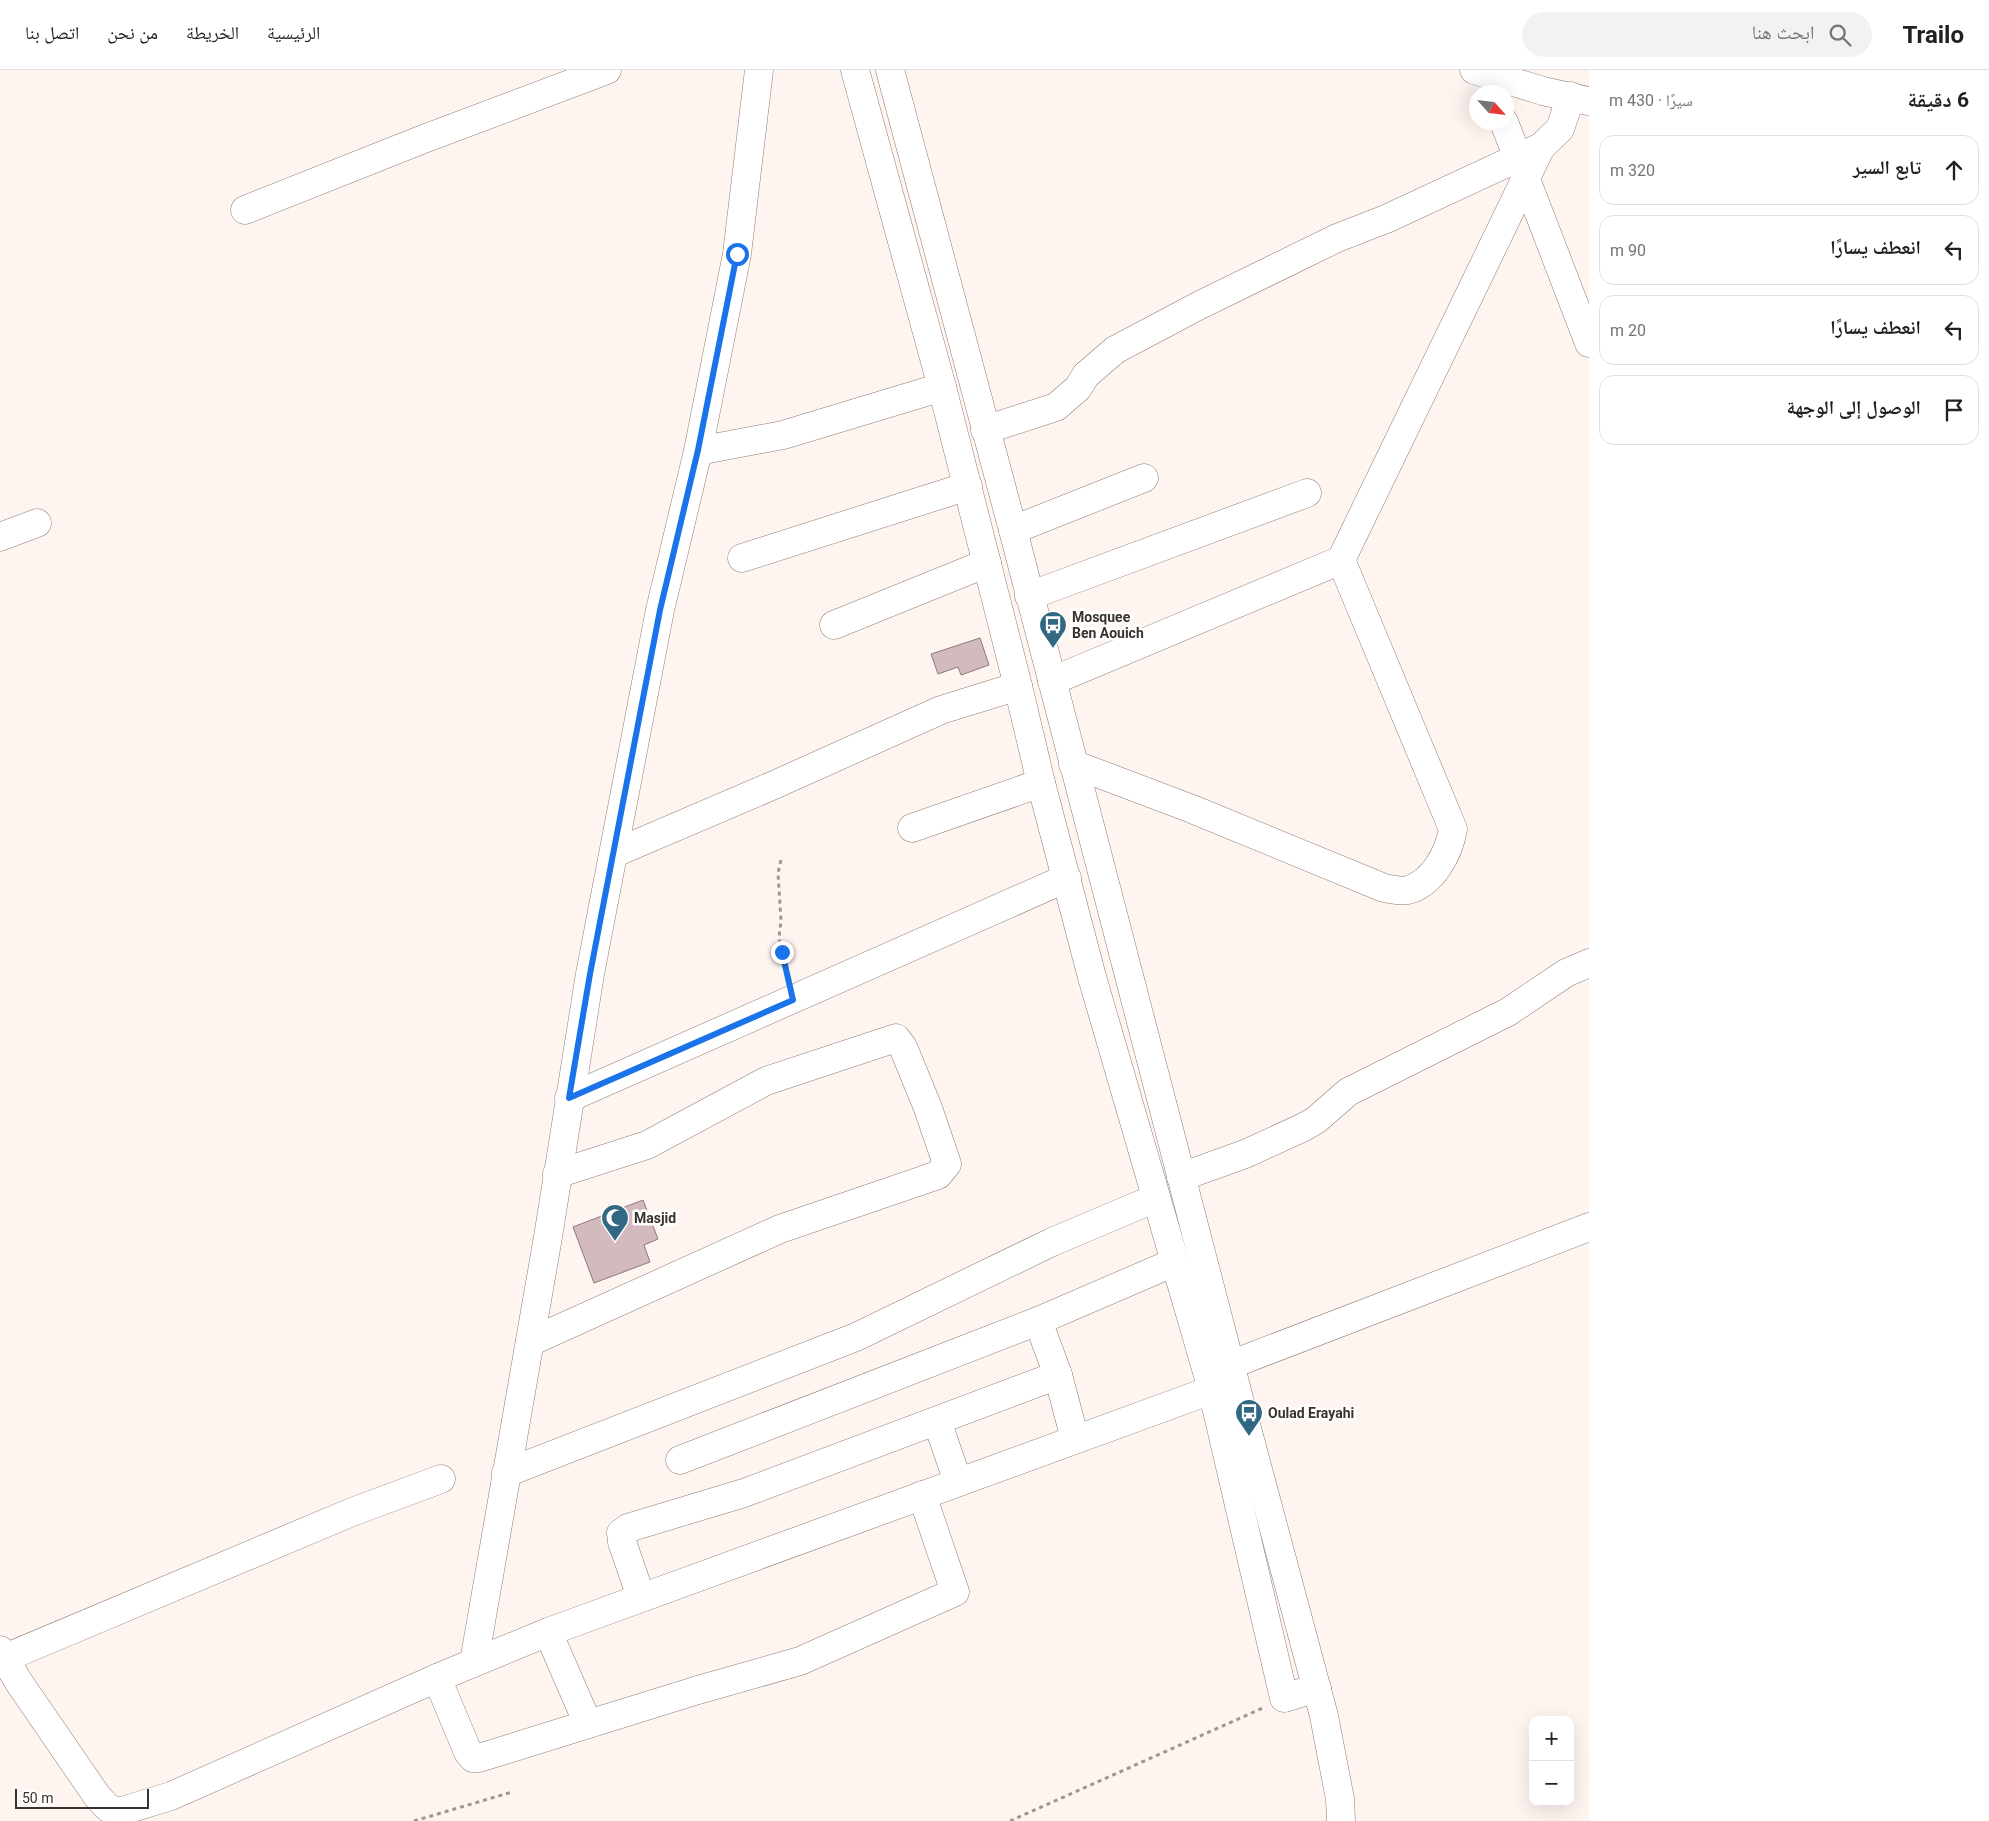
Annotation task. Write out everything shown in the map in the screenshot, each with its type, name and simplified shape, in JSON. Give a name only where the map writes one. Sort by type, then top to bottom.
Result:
[{"type":"street","points":[[245,210],[421,140],[607,70]]},
{"type":"street","points":[[474,1662],[548,1237],[590,974],[660,610],[698,450],[737,254],[759,70]]},
{"type":"street","points":[[855,70],[968,486],[1040,783],[1092,977],[1175,1262],[1225,1378],[1317,1688],[1340,1799],[1341,1821]]},
{"type":"street","points":[[890,70],[1013,530],[1181,1177],[1225,1378],[1284,1698],[1317,1688]]},
{"type":"street","points":[[1052,682],[1341,560],[1528,161],[1560,129],[1580,99],[1484,79]]},
{"type":"street","points":[[1509,130],[1528,161],[1589,342]]},
{"type":"street","points":[[985,430],[1056,407],[1078,388],[1086,375],[1116,350],[1200,305],[1337,238],[1528,161]]},
{"type":"street","points":[[698,450],[783,435],[942,387]]},
{"type":"street","points":[[1013,530],[1144,478]]},
{"type":"street","points":[[742,558],[968,486]]},
{"type":"street","points":[[1029,596],[1307,492]]},
{"type":"street","points":[[0,537],[37,523]]},
{"type":"street","points":[[1073,764],[1192,809],[1384,888],[1408,890],[1432,874],[1442,861],[1450,845],[1453,830],[1341,560]]},
{"type":"street","points":[[834,624],[987,562]]},
{"type":"street","points":[[614,853],[774,785],[941,710],[1018,686]]},
{"type":"street","points":[[912,828],[1040,783]]},
{"type":"street","points":[[569,1098],[793,1000],[975,917],[1067,878]]},
{"type":"street","points":[[1181,1177],[1245,1154],[1304,1127],[1316,1120],[1348,1092],[1508,1012],[1566,973],[1589,963]]},
{"type":"street","points":[[530,1342],[780,1229],[938,1175],[947,1164],[928,1108],[902,1047],[896,1038],[766,1081],[647,1145],[557,1174]]},
{"type":"street","points":[[1116,1059],[1148,1049]]},
{"type":"street","points":[[506,1473],[856,1336],[1052,1242],[1156,1198]]},
{"type":"street","points":[[441,1479],[352,1512],[3,1654],[18,1681],[97,1796],[116,1816],[171,1796],[437,1678],[548,1632],[1075,1439],[1589,1227]]},
{"type":"street","points":[[680,1460],[1038,1321],[1175,1262]]},
{"type":"street","points":[[1038,1321],[1058,1375],[1075,1439]]},
{"type":"street","points":[[641,1597],[622,1542],[621,1533],[628,1528],[744,1493],[1058,1375]]},
{"type":"street","points":[[936,1420],[958,1482]]},
{"type":"street","points":[[437,1678],[468,1752],[473,1758],[479,1758],[698,1690],[800,1661],[955,1592],[922,1494]]},
{"type":"street","points":[[548,1632],[588,1724]]},
{"type":"path","points":[[781,860],[778,873],[781,920],[779,938],[793,1000]]},
{"type":"path","points":[[1010,1821],[1284,1698]]},
{"type":"path","points":[[414,1821],[512,1792]]},
{"type":"building","points":[[980,638],[989,665],[961,675],[958,667],[938,674],[931,654]]},
{"type":"building","name":"Masjid","points":[[643,1200],[658,1239],[644,1245],[650,1262],[594,1283],[573,1227]]},
{"type":"place","name":"Mosquee Ben Aouich","points":[[1053,649]]},
{"type":"place","name":"Masjid","points":[[615,1242]]},
{"type":"place","name":"Oulad Erayahi","points":[[1249,1437]]},
{"type":"route","points":[[737,254],[698,450],[660,610],[590,974],[569,1098],[793,1000],[782,952]]}]
